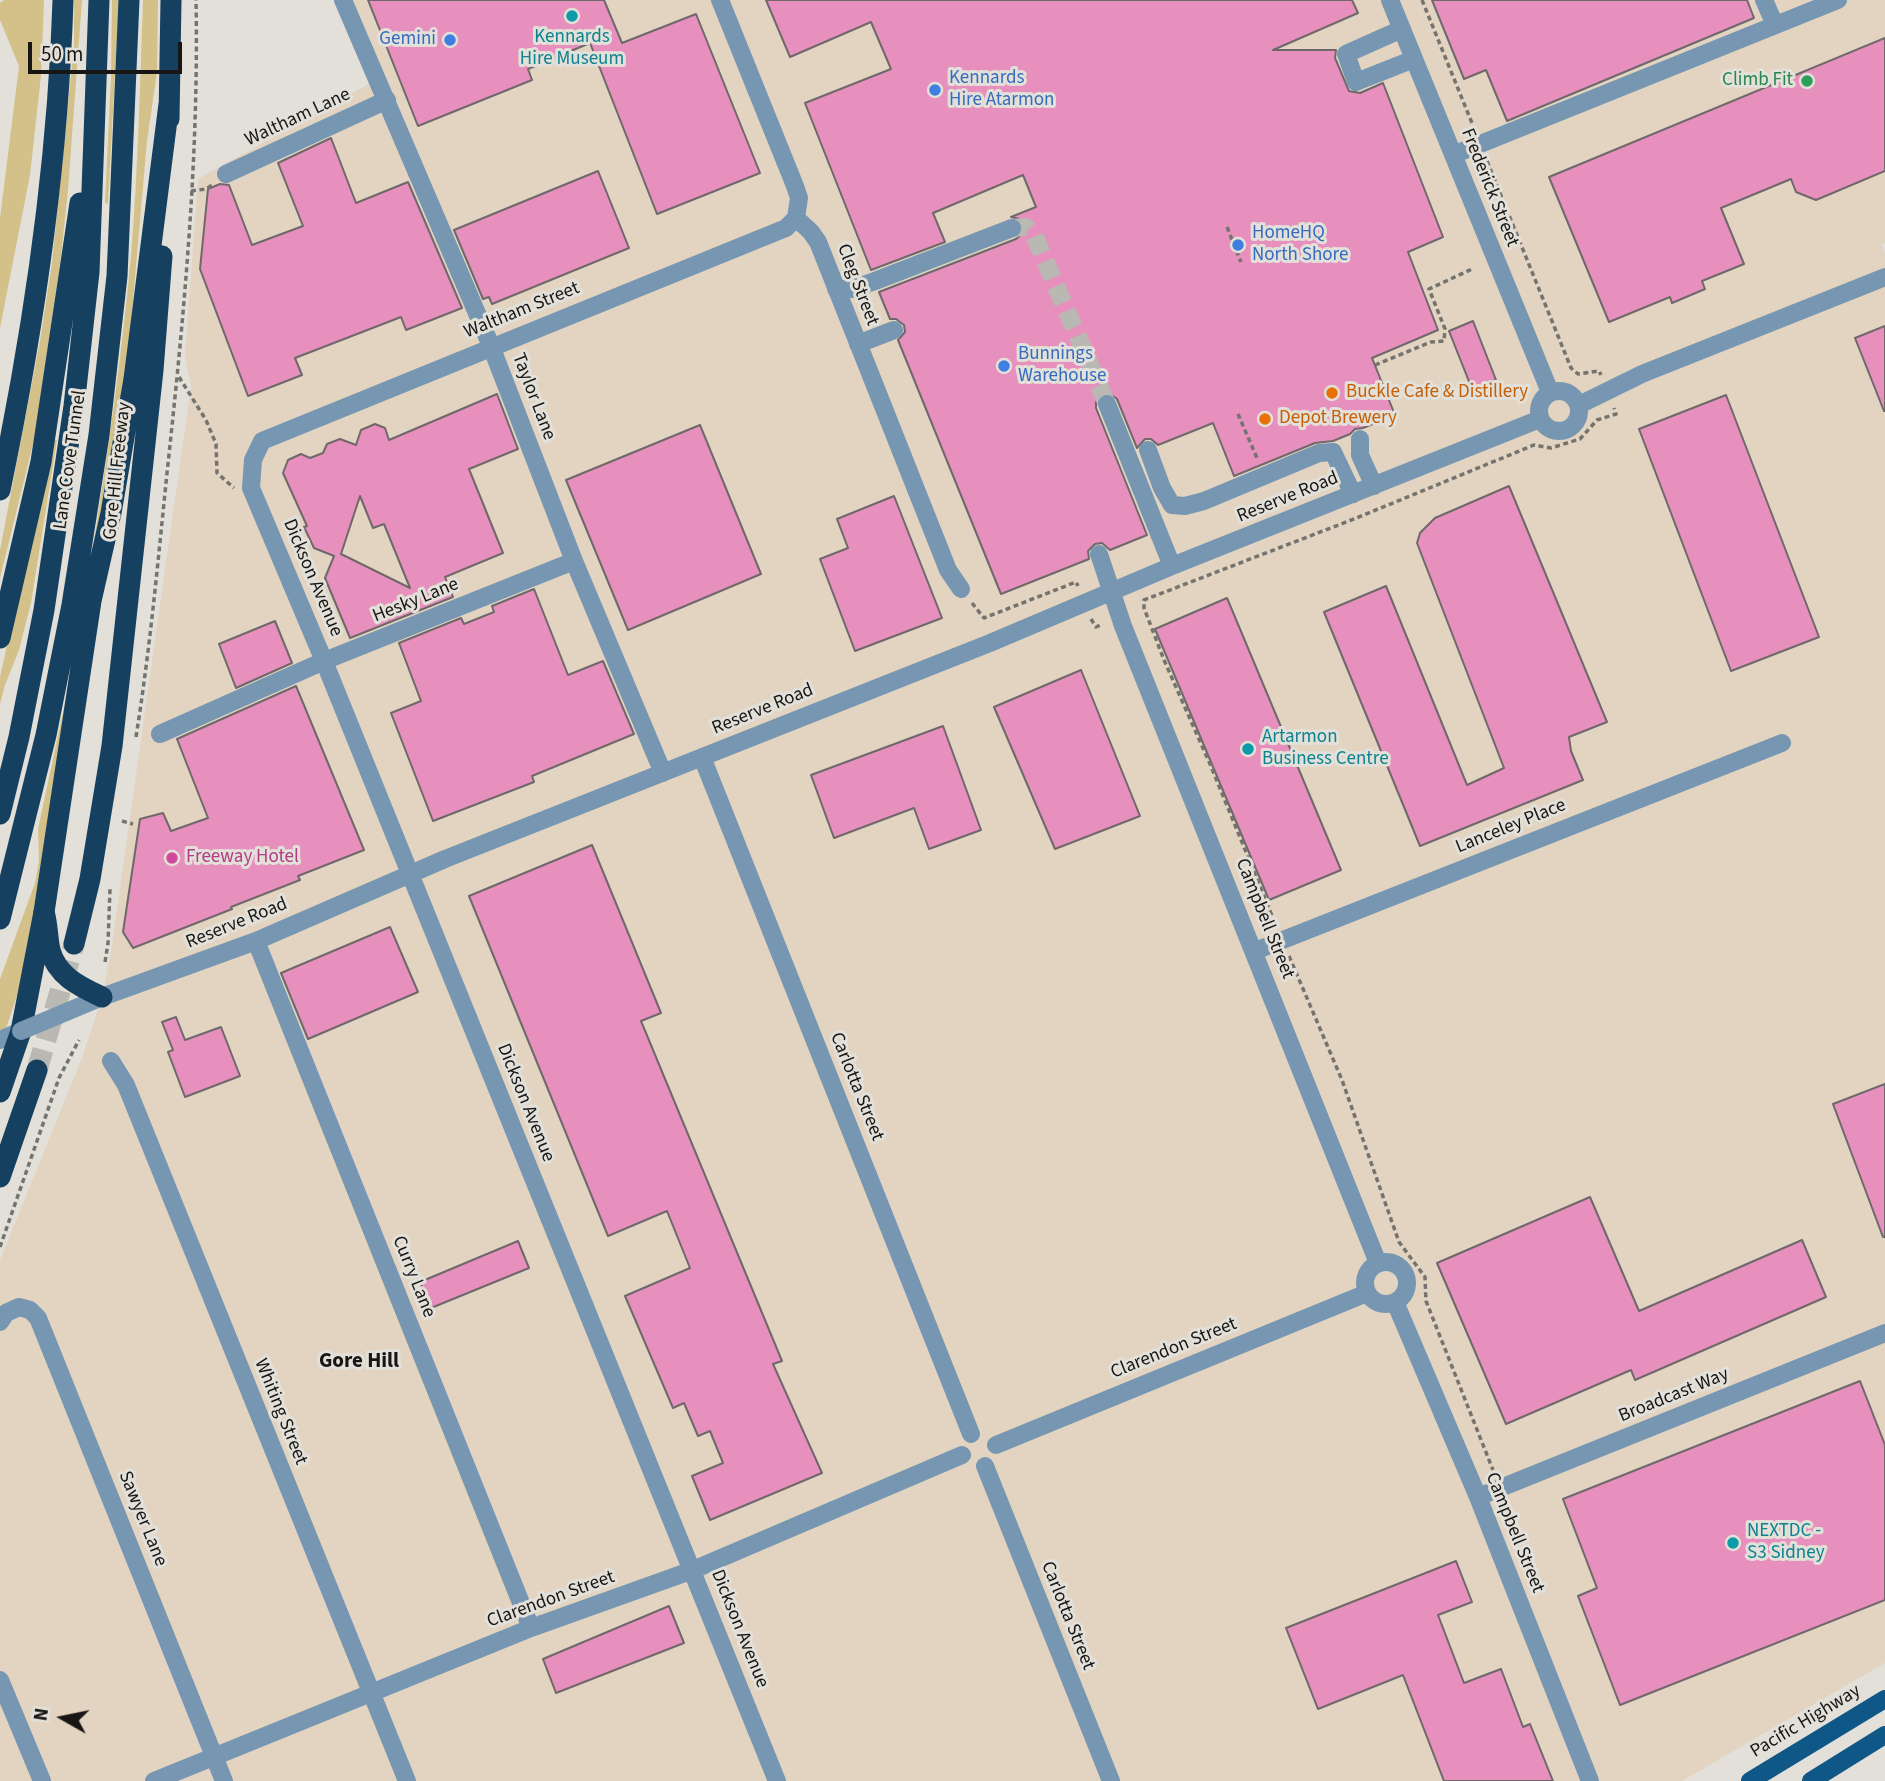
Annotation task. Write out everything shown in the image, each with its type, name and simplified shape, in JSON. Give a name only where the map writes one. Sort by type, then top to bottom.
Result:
[{"type":"highway","points":[[0,490],[18,405],[39,281],[60,79],[63,0]]},
{"type":"highway","points":[[0,638],[27,529],[45,436],[99,59],[99,0]]},
{"type":"highway","name":"Lane Cove Tunnel","points":[[0,919],[46,735],[72,605],[99,435],[117,276],[129,0]]},
{"type":"highway","name":"Gore Hill Freeway","points":[[74,944],[90,878],[112,746],[153,370],[163,234],[171,0]]},
{"type":"highway","name":"Lane Cove Tunnel","points":[[0,814],[19,737],[44,610],[74,406],[89,272],[99,59]]},
{"type":"highway","points":[[0,1092],[22,1031],[44,912],[91,601],[111,513],[134,379],[169,104]]},
{"type":"highway","points":[[44,912],[49,928],[50,949],[56,965],[74,983],[102,997]]},
{"type":"highway","points":[[0,1177],[37,1070]]},
{"type":"main road","name":"Pacific Highway","points":[[1750,1781],[1885,1699]]},
{"type":"main road","points":[[1811,1781],[1885,1735]]},
{"type":"street","name":"Taylor Lane","points":[[343,0],[491,346],[574,561],[663,773]]},
{"type":"street","points":[[720,0],[795,186],[799,198],[796,218]]},
{"type":"street","name":"Frederick Street","points":[[1390,0],[1550,392]]},
{"type":"street","points":[[1764,0],[1774,25]]},
{"type":"street","points":[[1453,155],[1838,0]]},
{"type":"street","points":[[1402,29],[1346,54],[1356,82],[1414,59]]},
{"type":"street","name":"Waltham Lane","points":[[226,174],[387,100]]},
{"type":"street","name":"Cleg Street","points":[[796,218],[818,242],[948,570],[961,589]]},
{"type":"street","name":"Waltham Street","points":[[251,488],[253,460],[262,441],[786,228],[796,218]]},
{"type":"street","points":[[836,289],[852,289],[1012,228]]},
{"type":"street","points":[[1579,405],[1642,374],[1885,277]]},
{"type":"street","points":[[858,344],[894,330]]},
{"type":"street","points":[[1556,390],[1570,393],[1579,405],[1578,418],[1569,429],[1550,429],[1540,419],[1541,401],[1550,392],[1556,390]]},
{"type":"street","points":[[1107,404],[1172,566]]},
{"type":"street","name":"Reserve Road","points":[[0,1040],[102,997],[256,941],[410,874],[990,643],[1172,566],[1540,419]]},
{"type":"street","points":[[1360,439],[1360,455],[1374,486]]},
{"type":"street","points":[[1148,450],[1162,488],[1172,505],[1185,506],[1204,501],[1319,453],[1334,452],[1353,494]]},
{"type":"street","name":"Dickson Avenue","points":[[251,488],[324,661],[777,1781]]},
{"type":"street","name":"Campbell Street","points":[[1099,554],[1110,592],[1378,1263]]},
{"type":"street","name":"Hesky Lane","points":[[160,734],[324,661],[574,561]]},
{"type":"street","name":"Lanceley Place","points":[[1255,951],[1782,743]]},
{"type":"street","name":"Carlotta Street","points":[[702,757],[971,1434]]},
{"type":"street","name":"Curry Lane","points":[[256,941],[531,1628]]},
{"type":"street","name":"Whiting Street","points":[[111,1060],[126,1085],[407,1781]]},
{"type":"street","points":[[1393,1262],[1407,1278],[1405,1292],[1395,1302],[1383,1304],[1367,1293],[1365,1279],[1372,1267],[1378,1263],[1393,1262]]},
{"type":"street","name":"Clarendon Street","points":[[996,1445],[1367,1293]]},
{"type":"street","name":"Campbell Street","points":[[1395,1302],[1478,1497],[1590,1781]]},
{"type":"street","name":"Sawyer Lane","points":[[0,1322],[6,1313],[19,1307],[30,1310],[38,1318],[224,1781]]},
{"type":"street","name":"Broadcast Way","points":[[1478,1497],[1885,1333]]},
{"type":"street","points":[[971,1434],[989,1435],[996,1445],[995,1458],[980,1468],[969,1464],[962,1455],[963,1443],[971,1434]]},
{"type":"street","name":"Clarendon Street","points":[[154,1781],[531,1628],[692,1570],[962,1455]]},
{"type":"street","name":"Carlotta Street","points":[[985,1466],[1111,1781]]},
{"type":"street","points":[[0,1680],[42,1781]]},
{"type":"path","points":[[1422,0],[1571,368],[1578,374],[1599,370],[1616,414],[1597,420],[1580,439],[1551,448],[1534,445],[1342,524],[1144,600],[1144,608],[1342,1080],[1399,1242],[1424,1277],[1426,1301],[1501,1488]]},
{"type":"path","points":[[1227,227],[1241,262]]},
{"type":"path","points":[[1375,365],[1431,342],[1444,341],[1445,328],[1429,289],[1472,269]]},
{"type":"path","points":[[178,375],[206,420],[216,444],[217,473],[232,488],[251,488]]},
{"type":"path","points":[[1238,414],[1265,476]]},
{"type":"path","points":[[135,739],[144,685]]},
{"type":"path","points":[[120,832],[122,821],[133,824]]},
{"type":"path","points":[[105,962],[112,879]]},
{"type":"path","points":[[0,1247],[59,1078],[79,1040]]},
{"type":"shaded area","points":[[4,0],[44,0],[41,76],[30,175],[0,328],[0,218],[19,66],[0,20],[0,3]]},
{"type":"shaded area","points":[[74,0],[82,0],[61,256],[35,436],[0,578],[0,550],[52,263],[74,45]]},
{"type":"shaded area","points":[[112,0],[119,0],[108,204],[105,203]]},
{"type":"shaded area","points":[[143,0],[158,0],[157,72],[147,141],[129,346],[116,444],[94,541],[115,398],[131,256]]},
{"type":"shaded area","points":[[344,0],[1885,0],[1885,243],[1882,244],[1885,253],[1885,1663],[1682,1781],[0,1781],[0,1260],[82,1058],[102,997],[111,952],[191,386],[185,356],[198,179],[374,81]]},
{"type":"shaded area","points":[[52,440],[57,440],[31,603],[19,650],[0,704],[0,677]]},
{"type":"shaded area","points":[[78,642],[26,968],[0,1047],[0,979],[35,883],[39,861],[38,829]]},
{"type":"building","points":[[368,0],[604,0],[622,43],[696,14],[760,173],[657,214],[590,43],[528,69],[532,80],[418,126]]},
{"type":"building","points":[[766,0],[1352,0],[1358,13],[1273,50],[1336,50],[1335,58],[1349,91],[1360,93],[1383,83],[1443,237],[1408,252],[1438,330],[1372,358],[1395,415],[1355,429],[1333,441],[1315,443],[1234,476],[1213,423],[1158,445],[1151,439],[1145,439],[1137,448],[1117,399],[1109,393],[1102,394],[1096,402],[1096,408],[1147,535],[1110,550],[1102,543],[1095,544],[1088,551],[1089,559],[1001,594],[898,340],[905,332],[904,325],[896,319],[890,319],[879,292],[1016,239],[1021,235],[1023,225],[1019,219],[1011,217],[1036,207],[1023,175],[933,213],[945,242],[871,270],[805,103],[891,69],[871,22],[790,57]]},
{"type":"building","points":[[1432,0],[1747,0],[1754,18],[1507,121],[1486,70],[1464,79]]},
{"type":"building","points":[[1885,38],[1885,171],[1816,200],[1796,192],[1791,179],[1721,208],[1744,264],[1702,281],[1705,289],[1672,303],[1670,297],[1609,322],[1549,177]]},
{"type":"building","points":[[331,138],[356,203],[408,182],[462,308],[406,330],[401,317],[295,358],[302,375],[248,396],[200,269],[208,189],[220,184],[229,185],[252,245],[303,226],[278,163]]},
{"type":"building","points":[[598,171],[629,248],[492,304],[489,297],[483,299],[454,230]]},
{"type":"building","points":[[1473,321],[1496,380],[1472,389],[1449,331]]},
{"type":"building","points":[[1885,326],[1885,411],[1884,411],[1855,338]]},
{"type":"building","points":[[497,394],[518,449],[469,469],[503,553],[445,577],[453,597],[350,638],[325,578],[334,556],[314,548],[283,473],[288,460],[301,454],[310,458],[323,453],[327,444],[340,439],[356,445],[361,430],[375,424],[385,428],[389,440]],"holes":[[[360,496],[373,528],[384,524],[410,588],[341,554]]]},
{"type":"building","points":[[1726,395],[1819,637],[1731,671],[1639,429]]},
{"type":"building","points":[[700,425],[761,574],[628,630],[566,480]]},
{"type":"building","points":[[1509,486],[1607,722],[1569,737],[1571,751],[1583,780],[1420,846],[1324,612],[1386,586],[1467,785],[1504,768],[1417,543],[1420,533],[1435,518]]},
{"type":"building","points":[[894,496],[942,618],[855,651],[820,559],[848,548],[837,519]]},
{"type":"building","points":[[534,589],[568,675],[603,661],[634,734],[532,776],[534,782],[433,821],[391,713],[421,701],[399,643],[461,618],[464,624],[494,612],[492,606]]},
{"type":"building","name":"Artarmon Business Centre","points":[[1227,598],[1341,870],[1269,900],[1155,629]]},
{"type":"building","points":[[275,621],[292,663],[236,688],[219,644]]},
{"type":"building","points":[[1081,670],[1140,816],[1055,849],[994,707]]},
{"type":"building","points":[[296,686],[364,850],[298,876],[300,880],[231,907],[232,909],[133,948],[123,932],[140,819],[163,813],[171,831],[208,818],[177,739]]},
{"type":"building","points":[[943,726],[981,830],[929,849],[914,808],[834,838],[811,775]]},
{"type":"building","points":[[592,845],[661,1013],[641,1021],[782,1361],[773,1364],[822,1473],[710,1520],[692,1476],[723,1463],[710,1431],[698,1436],[684,1403],[673,1408],[625,1296],[690,1268],[667,1211],[608,1236],[469,896]]},
{"type":"building","points":[[390,927],[418,992],[308,1039],[281,973]]},
{"type":"building","points":[[176,1017],[185,1040],[221,1027],[240,1076],[185,1097],[168,1052],[173,1050],[162,1022]]},
{"type":"building","points":[[1885,1084],[1885,1237],[1883,1237],[1833,1104]]},
{"type":"building","points":[[1590,1197],[1639,1311],[1802,1240],[1826,1297],[1635,1380],[1631,1370],[1506,1424],[1437,1263]]},
{"type":"building","points":[[518,1241],[529,1268],[431,1308],[420,1282]]},
{"type":"building","name":"NEXTDC - S3 Sidney","points":[[1860,1381],[1885,1445],[1885,1600],[1620,1705],[1578,1596],[1597,1588],[1563,1499]]},
{"type":"building","points":[[1456,1561],[1472,1602],[1438,1615],[1464,1683],[1501,1669],[1523,1727],[1530,1724],[1553,1781],[1444,1781],[1403,1675],[1318,1709],[1286,1628]]},
{"type":"building","points":[[669,1606],[684,1643],[556,1693],[543,1659]]},
{"type":"tunnel","points":[[1012,228],[1026,227],[1034,235],[1107,404]]},
{"type":"tunnel","points":[[37,1070],[74,944]]},
{"type":"place","name":"Kennards Hire Museum","points":[[572,16]]},
{"type":"place","name":"Gemini","points":[[450,40]]},
{"type":"place","name":"Climb Fit","points":[[1807,81]]},
{"type":"place","name":"Kennards Hire Atarmon","points":[[935,90]]},
{"type":"place","name":"HomeHQ North Shore","points":[[1238,245]]},
{"type":"place","name":"Bunnings Warehouse","points":[[1004,366]]},
{"type":"place","name":"Buckle Cafe & Distillery","points":[[1332,393]]},
{"type":"place","name":"Depot Brewery","points":[[1265,419]]},
{"type":"place","name":"Artarmon Business Centre","points":[[1248,749]]},
{"type":"place","name":"Freeway Hotel","points":[[172,858]]},
{"type":"place","name":"NEXTDC - S3 Sidney","points":[[1733,1543]]},
{"type":"district","name":"Gore Hill","points":[[359,1362]]}]
